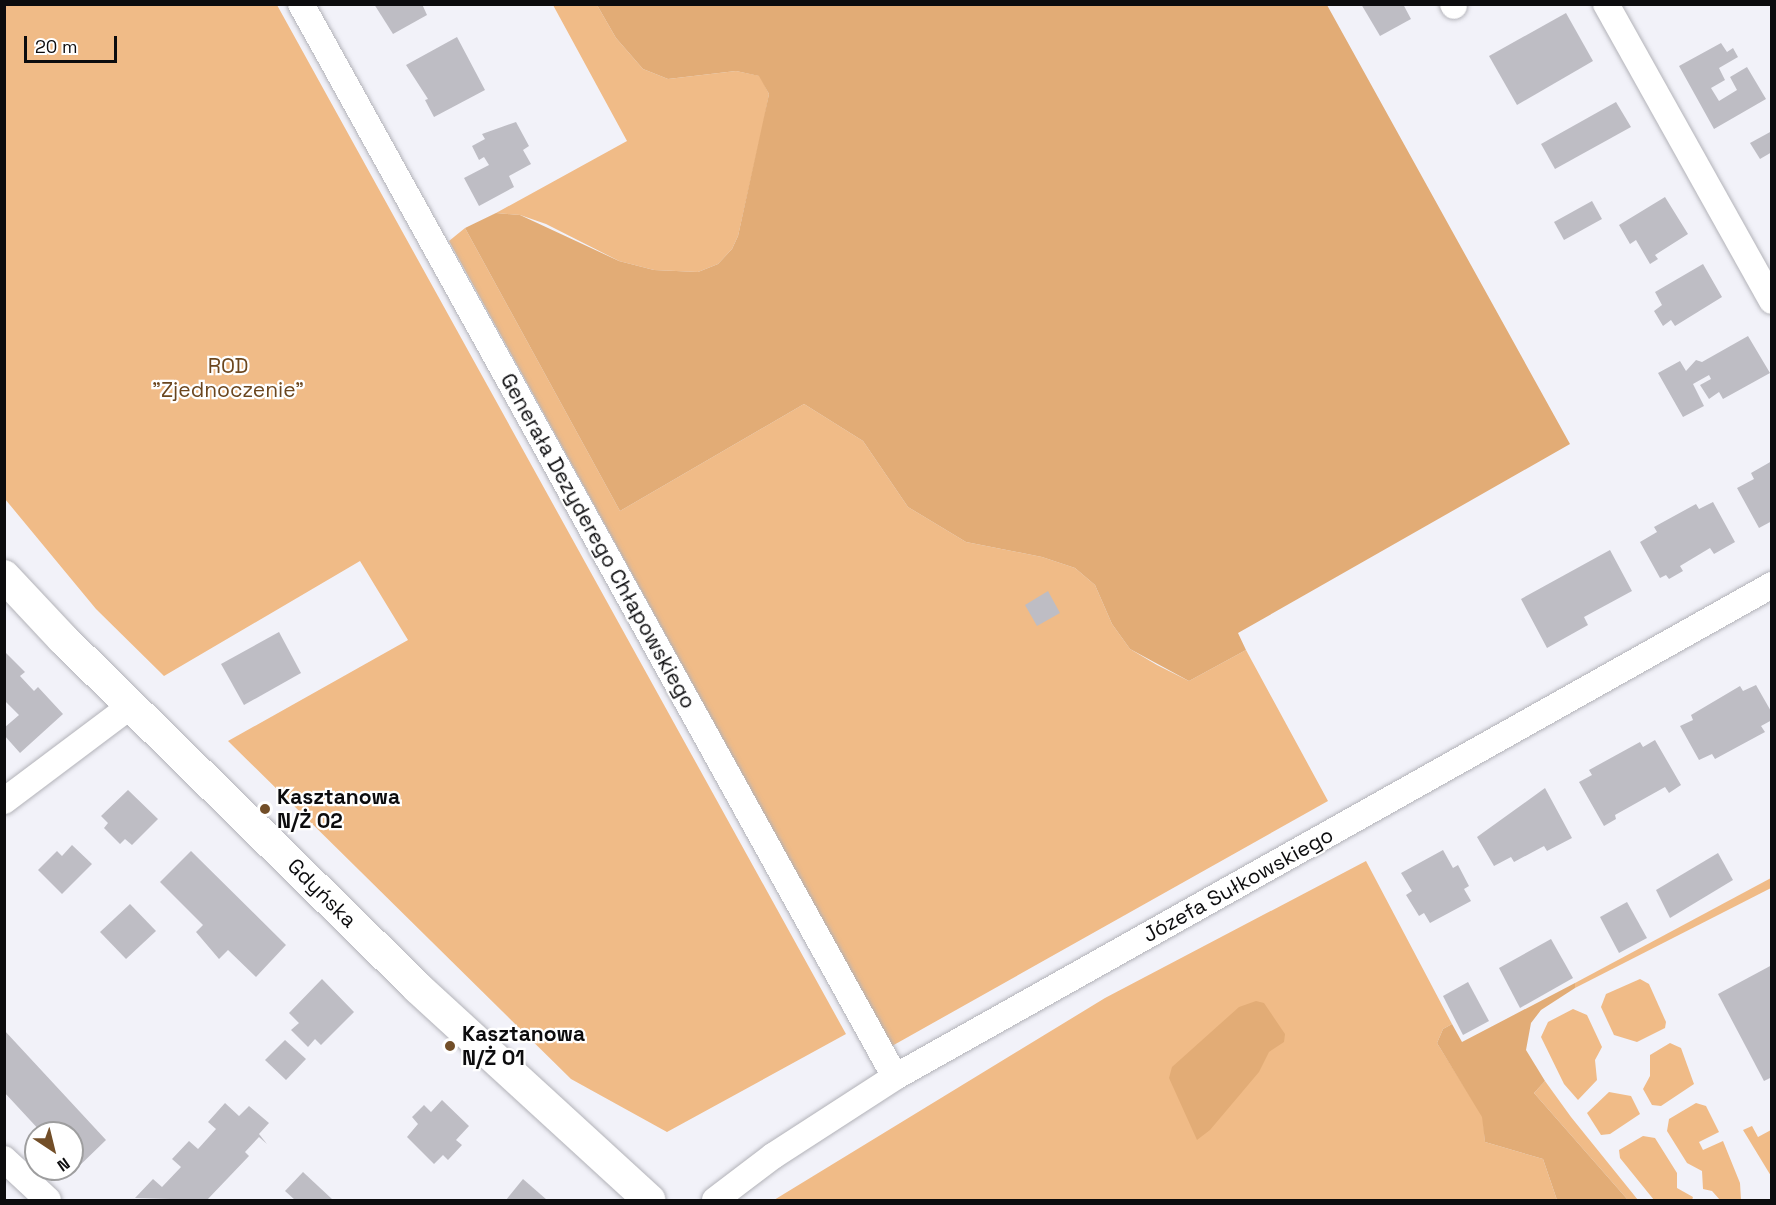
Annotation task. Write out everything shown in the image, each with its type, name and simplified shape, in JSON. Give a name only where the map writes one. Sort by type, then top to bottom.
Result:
[{"type":"street","name":"Generała Dezyderego Chłapowskiego","points":[[301,4],[895,1077]]},
{"type":"street","points":[[1606,4],[1772,301]]},
{"type":"street","name":"Gdyńska","points":[[4,576],[418,988],[649,1200]]},
{"type":"street","name":"Józefa Sułkowskiego","points":[[715,1200],[773,1156],[895,1077],[1772,585]]},
{"type":"street","points":[[4,801],[132,705]]},
{"type":"street","points":[[4,1160],[48,1200]]},
{"type":"green space","name":"ROD \"Zjednoczenie\"","points":[[4,5],[277,5],[846,1034],[667,1132],[571,1079],[228,741],[408,640],[360,561],[164,676],[96,609],[5,499]]},
{"type":"green space","points":[[553,5],[597,5],[616,38],[643,69],[668,79],[736,71],[760,76],[769,94],[763,125],[738,236],[732,249],[718,264],[698,272],[654,270],[619,261],[546,224],[520,215],[496,213],[627,141]]},
{"type":"green space","points":[[465,228],[620,511],[804,404],[863,441],[908,507],[966,542],[1042,557],[1075,568],[1095,585],[1112,624],[1130,649],[1157,665],[1189,681],[1246,650],[1328,801],[892,1046],[449,241]]},
{"type":"green space","points":[[1366,861],[1452,1024],[1443,1029],[1437,1043],[1483,1117],[1485,1142],[1543,1159],[1557,1200],[774,1200],[1105,998]]},
{"type":"green space","points":[[1771,878],[1771,888],[1575,988],[1575,983]]},
{"type":"green space","points":[[1640,979],[1649,984],[1666,1022],[1665,1028],[1637,1042],[1614,1035],[1601,1007],[1606,994]]},
{"type":"green space","points":[[1573,1009],[1587,1015],[1602,1047],[1595,1060],[1597,1080],[1578,1100],[1564,1084],[1541,1037],[1548,1022]]},
{"type":"green space","points":[[1670,1043],[1681,1048],[1694,1084],[1661,1106],[1652,1105],[1643,1089],[1650,1076],[1650,1055]]},
{"type":"green space","points":[[1545,1081],[1638,1200],[1628,1200],[1534,1093]]},
{"type":"green space","points":[[1609,1092],[1631,1096],[1640,1114],[1610,1134],[1601,1135],[1587,1113]]},
{"type":"green space","points":[[1696,1103],[1706,1106],[1719,1132],[1699,1142],[1703,1150],[1723,1141],[1740,1183],[1741,1200],[1720,1200],[1712,1191],[1703,1189],[1702,1171],[1687,1163],[1667,1131],[1669,1119]]},
{"type":"green space","points":[[1752,1126],[1758,1137],[1771,1130],[1771,1176],[1743,1130]]},
{"type":"green space","points":[[1643,1136],[1655,1138],[1677,1173],[1677,1188],[1693,1197],[1692,1200],[1654,1200],[1620,1158],[1619,1150]]},
{"type":"shaded area","points":[[597,5],[1327,5],[1570,444],[1238,633],[1246,650],[1189,681],[1130,649],[1112,624],[1095,585],[1075,568],[1042,557],[966,542],[908,507],[863,441],[804,404],[620,511],[465,228],[496,213],[520,215],[619,261],[654,270],[698,272],[718,264],[732,249],[738,236],[769,94],[759,76],[736,71],[668,79],[643,69],[616,38]]},
{"type":"shaded area","points":[[1575,983],[1575,988],[1541,1010],[1531,1023],[1526,1050],[1545,1081],[1534,1093],[1628,1200],[1557,1200],[1543,1159],[1485,1142],[1482,1117],[1437,1043],[1443,1029],[1452,1024],[1462,1042]]},
{"type":"shaded area","points":[[1256,1001],[1264,1003],[1285,1034],[1284,1042],[1269,1052],[1259,1072],[1210,1130],[1197,1140],[1169,1078],[1172,1067],[1239,1007]]},
{"type":"building","points":[[374,4],[422,4],[427,15],[393,34]]},
{"type":"building","points":[[1361,4],[1403,4],[1411,19],[1380,36]]},
{"type":"building","points":[[1566,13],[1593,61],[1517,105],[1489,56]]},
{"type":"building","points":[[457,37],[485,90],[434,117],[425,100],[428,99],[406,65]]},
{"type":"building","points":[[1721,43],[1727,52],[1733,48],[1738,57],[1719,68],[1725,80],[1711,88],[1719,101],[1737,90],[1730,77],[1747,67],[1766,99],[1714,129],[1679,66]]},
{"type":"building","points":[[1616,102],[1631,127],[1555,169],[1541,144]]},
{"type":"building","points":[[516,122],[529,146],[523,150],[531,164],[509,176],[514,187],[479,206],[464,178],[489,165],[484,157],[479,160],[472,146],[485,139],[482,134]]},
{"type":"building","points":[[1772,131],[1772,152],[1760,159],[1750,143]]},
{"type":"building","points":[[1665,197],[1688,234],[1655,255],[1658,259],[1650,264],[1636,240],[1630,244],[1619,225]]},
{"type":"building","points":[[1592,201],[1602,219],[1564,240],[1554,222]]},
{"type":"building","points":[[1703,264],[1722,297],[1675,326],[1671,320],[1663,326],[1654,311],[1662,305],[1655,292]]},
{"type":"building","points":[[1748,336],[1770,373],[1723,399],[1719,392],[1709,399],[1700,385],[1711,379],[1709,375],[1693,384],[1704,406],[1683,417],[1658,373],[1680,361],[1686,371],[1696,360],[1702,362]]},
{"type":"building","points":[[1772,461],[1772,521],[1759,528],[1737,488],[1754,479],[1751,473]]},
{"type":"building","points":[[1713,502],[1735,542],[1714,554],[1710,548],[1680,566],[1683,571],[1669,579],[1666,575],[1660,578],[1640,542],[1657,532],[1654,527],[1696,504],[1699,509]]},
{"type":"building","points":[[1610,550],[1632,591],[1584,617],[1588,625],[1547,648],[1521,599]]},
{"type":"building","points":[[1048,591],[1060,613],[1037,626],[1025,605]]},
{"type":"building","points":[[279,632],[301,673],[244,705],[221,664]]},
{"type":"building","points":[[4,651],[25,672],[20,676],[34,691],[38,687],[63,714],[20,753],[4,735],[4,728],[19,715],[4,700]]},
{"type":"building","points":[[1756,685],[1772,713],[1772,720],[1761,726],[1765,732],[1715,759],[1712,754],[1699,760],[1680,726],[1693,720],[1691,715],[1740,686],[1743,691]]},
{"type":"building","points":[[1655,740],[1681,785],[1669,793],[1665,787],[1615,815],[1616,819],[1604,826],[1579,782],[1592,775],[1589,770],[1640,742],[1643,747]]},
{"type":"building","points":[[1545,788],[1572,838],[1547,851],[1544,846],[1514,862],[1511,857],[1494,866],[1477,837]]},
{"type":"building","points":[[128,790],[158,819],[132,845],[125,839],[120,844],[104,828],[108,823],[101,816]]},
{"type":"building","points":[[72,845],[92,864],[62,894],[38,870],[57,851],[62,856]]},
{"type":"building","points":[[1443,850],[1453,868],[1458,865],[1469,886],[1464,889],[1471,901],[1430,923],[1424,913],[1419,916],[1406,895],[1412,891],[1401,873]]},
{"type":"building","points":[[191,851],[286,945],[256,977],[228,950],[219,959],[196,932],[203,925],[160,882]]},
{"type":"building","points":[[1718,853],[1733,880],[1670,918],[1656,890]]},
{"type":"building","points":[[1627,902],[1647,938],[1619,953],[1600,917]]},
{"type":"building","points":[[130,904],[156,931],[126,959],[100,932]]},
{"type":"building","points":[[1551,939],[1573,978],[1520,1008],[1499,968]]},
{"type":"building","points":[[1772,965],[1772,1077],[1764,1081],[1718,994]]},
{"type":"building","points":[[322,979],[354,1012],[321,1045],[315,1039],[308,1047],[291,1030],[299,1023],[289,1013]]},
{"type":"building","points":[[1468,982],[1489,1021],[1463,1035],[1443,996]]},
{"type":"building","points":[[4,1030],[106,1140],[84,1161],[84,1121],[31,1121],[4,1092]]},
{"type":"building","points":[[285,1040],[306,1059],[286,1080],[265,1060]]},
{"type":"building","points":[[442,1100],[469,1126],[456,1140],[462,1145],[448,1160],[443,1155],[434,1164],[407,1137],[418,1124],[412,1117],[424,1105],[431,1112]]},
{"type":"building","points":[[225,1103],[239,1116],[249,1106],[269,1123],[259,1134],[267,1144],[259,1137],[245,1152],[249,1156],[207,1200],[135,1198],[153,1179],[162,1187],[181,1167],[172,1159],[189,1141],[198,1149],[216,1129],[208,1122]]},
{"type":"building","points":[[303,1172],[333,1200],[295,1200],[285,1191]]},
{"type":"building","points":[[523,1179],[547,1200],[506,1200]]},
{"type":"place","name":"Kasztanowa N/Ż 02","points":[[265,809]]},
{"type":"place","name":"Kasztanowa N/Ż 01","points":[[450,1046]]}]
